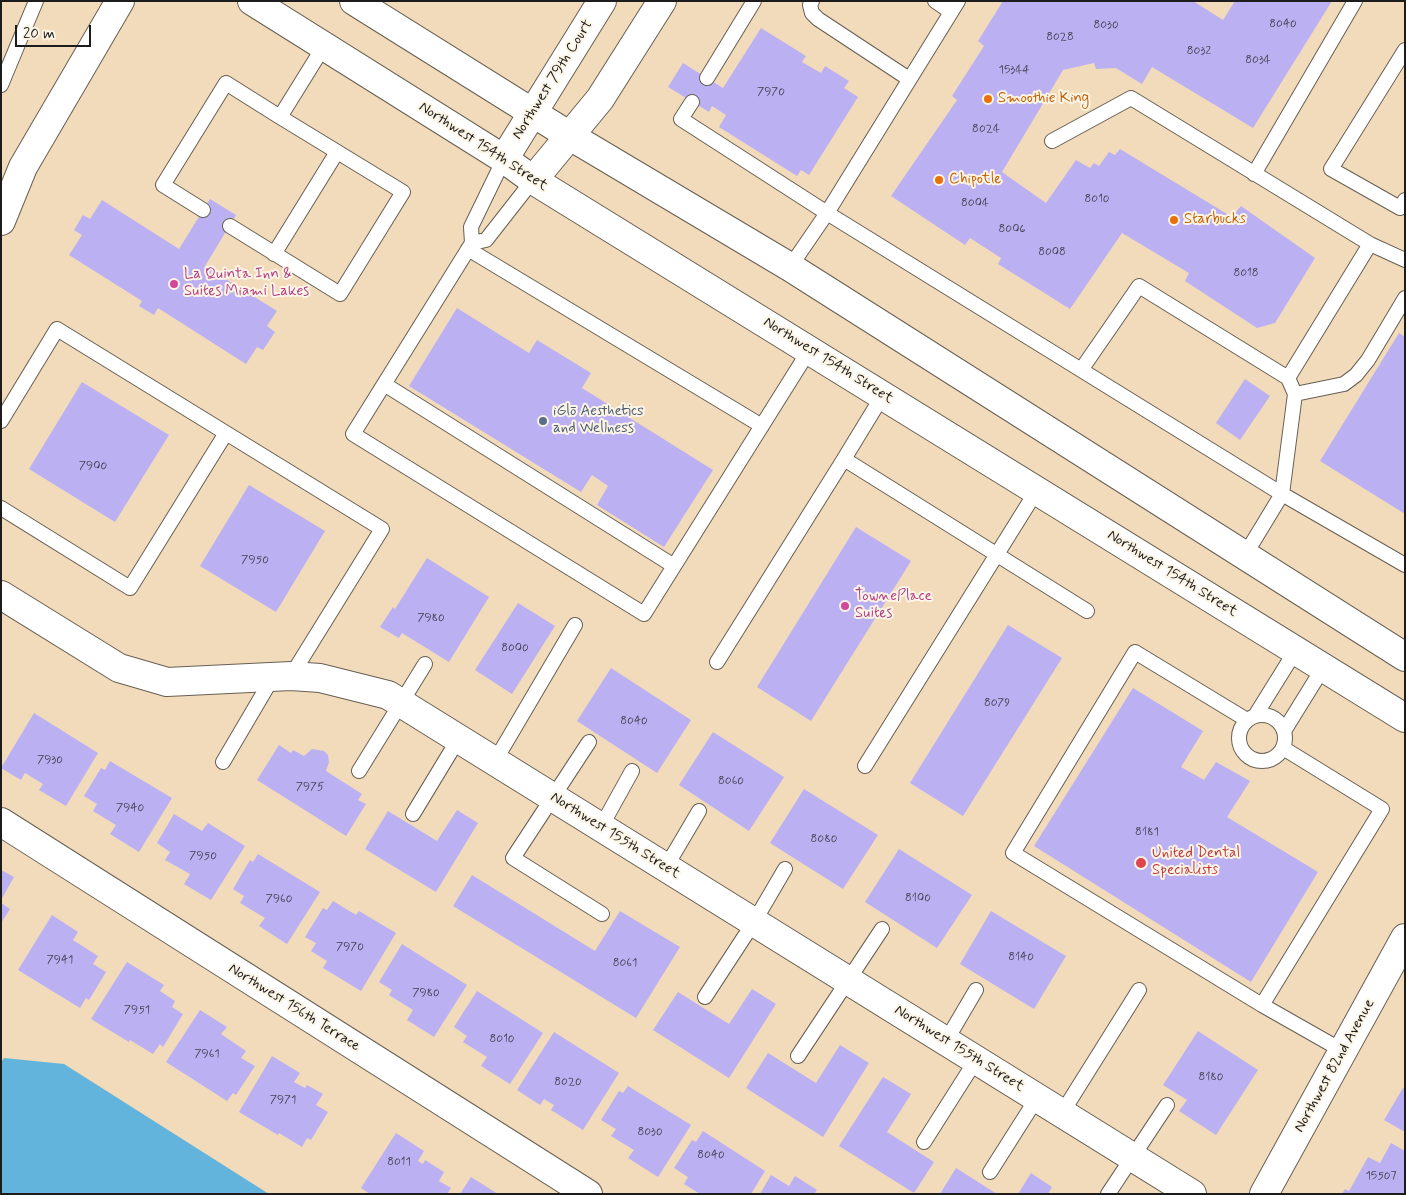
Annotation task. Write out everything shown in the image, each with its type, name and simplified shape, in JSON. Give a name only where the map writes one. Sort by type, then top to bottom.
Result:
[{"type":"street","points":[[1,221],[23,167],[120,1]]},
{"type":"street","name":"Northwest 154th Street","points":[[252,1],[504,159],[533,180],[810,349],[1405,718]]},
{"type":"street","points":[[354,1],[570,136],[790,267],[1405,657]]},
{"type":"street","name":"Northwest 79th Court","points":[[504,159],[602,1]]},
{"type":"street","points":[[533,180],[600,99],[662,1]]},
{"type":"street","name":"Northwest 155th Street","points":[[1,595],[119,668],[167,682],[282,677],[320,678],[388,694],[1192,1194]]},
{"type":"street","name":"Northwest 156th Terrace","points":[[1,822],[588,1194]]},
{"type":"street","name":"Northwest 82nd Avenue","points":[[1264,1194],[1405,938]]},
{"type":"lane","points":[[1,85],[36,1]]},
{"type":"lane","points":[[707,78],[754,1]]},
{"type":"lane","points":[[812,1],[810,5],[812,13],[818,19],[909,79]]},
{"type":"lane","points":[[790,267],[827,213],[955,6],[934,1]]},
{"type":"lane","points":[[1254,174],[1355,1]]},
{"type":"lane","points":[[280,117],[324,46]]},
{"type":"lane","points":[[1405,50],[1331,170],[1400,208],[1405,200]]},
{"type":"lane","points":[[203,210],[163,185],[226,83],[403,192],[340,294],[230,226]]},
{"type":"lane","points":[[1052,141],[1131,98],[1370,244],[1405,260]]},
{"type":"lane","points":[[692,102],[681,119],[827,213],[1282,494],[1405,565]]},
{"type":"lane","points":[[274,254],[337,152]]},
{"type":"lane","points":[[504,159],[471,227],[470,246],[353,434],[644,614],[810,349]]},
{"type":"lane","points":[[470,246],[486,240],[533,180]]},
{"type":"lane","points":[[1288,378],[1370,244]]},
{"type":"lane","points":[[470,246],[762,426]]},
{"type":"lane","points":[[1081,370],[1139,286],[1288,378],[1295,394],[1282,494],[1245,555]]},
{"type":"lane","points":[[1295,394],[1344,384],[1356,375],[1368,360],[1404,297]]},
{"type":"lane","points":[[2,418],[57,329],[382,529],[223,762]]},
{"type":"lane","points":[[384,384],[674,566]]},
{"type":"lane","points":[[717,662],[884,395]]},
{"type":"lane","points":[[1,508],[130,588],[226,433]]},
{"type":"lane","points":[[844,459],[1087,612]]},
{"type":"lane","points":[[865,766],[1036,490]]},
{"type":"lane","points":[[495,761],[575,625]]},
{"type":"lane","points":[[1296,650],[1251,718],[1242,727],[1239,736],[1240,745],[1244,753],[1251,759],[1260,761],[1269,760],[1277,756],[1283,748],[1285,740],[1284,731],[1280,723],[1264,715],[1251,718],[1135,652],[1013,853],[1262,1005],[1343,1051]]},
{"type":"lane","points":[[359,771],[425,664]]},
{"type":"lane","points":[[1284,731],[1323,668]]},
{"type":"lane","points":[[413,814],[459,738]]},
{"type":"lane","points":[[589,742],[513,858],[602,914]]},
{"type":"lane","points":[[1262,1005],[1382,809],[1283,748]]},
{"type":"lane","points":[[601,826],[632,771]]},
{"type":"lane","points":[[666,867],[699,811]]},
{"type":"lane","points":[[705,996],[754,922],[785,869]]},
{"type":"lane","points":[[798,1056],[882,929]]},
{"type":"lane","points":[[946,1041],[976,990]]},
{"type":"lane","points":[[1062,1113],[1139,990]]},
{"type":"lane","points":[[924,1142],[976,1060]]},
{"type":"lane","points":[[990,1172],[1037,1098]]},
{"type":"lane","points":[[1108,1194],[1167,1105]]},
{"type":"water","points":[[4,1058],[64,1064],[269,1194],[1,1194],[1,1062]]},
{"type":"building","points":[[1003,1],[1193,1],[1223,20],[1235,1],[1332,1],[1253,128],[1152,67],[1142,84],[1116,68],[1096,69],[1094,63],[1063,70],[1002,172],[1046,203],[1076,160],[1090,168],[1094,163],[1099,166],[1109,152],[1115,155],[1120,149],[1232,217],[1241,206],[1315,258],[1275,323],[1257,328],[1185,281],[1189,273],[1122,233],[1070,309],[998,264],[1001,258],[970,238],[965,245],[891,196],[957,100],[952,96],[984,46],[978,41]]},
{"type":"building","points":[[761,28],[806,56],[802,62],[821,73],[825,66],[849,81],[844,88],[858,97],[809,175],[801,170],[797,176],[719,127],[726,115],[712,106],[709,112],[668,87],[683,63],[723,88]]},
{"type":"building","name":"La Quinta Inn & Suites Miami Lakes","points":[[210,199],[236,215],[205,266],[277,311],[267,326],[275,332],[263,350],[257,347],[246,364],[158,308],[154,315],[139,306],[142,301],[69,255],[82,235],[74,230],[83,215],[90,219],[102,200],[179,249]]},
{"type":"building","points":[[457,308],[529,353],[537,340],[591,373],[582,388],[713,470],[664,547],[597,505],[608,486],[592,475],[581,492],[409,386]]},
{"type":"building","points":[[1399,333],[1405,337],[1405,514],[1320,461]]},
{"type":"building","points":[[1245,379],[1270,396],[1240,440],[1216,423]]},
{"type":"building","points":[[82,382],[169,435],[115,522],[29,469]]},
{"type":"building","points":[[249,485],[325,531],[276,612],[200,566]]},
{"type":"building","name":"TownePlace Suites","points":[[856,527],[911,561],[811,721],[757,687]]},
{"type":"building","points":[[427,558],[489,597],[449,662],[402,633],[399,638],[380,627],[393,607],[395,609]]},
{"type":"building","points":[[518,603],[555,626],[512,694],[475,670]]},
{"type":"building","points":[[1008,625],[1062,658],[963,816],[910,783]]},
{"type":"building","points":[[611,668],[691,720],[657,773],[577,721]]},
{"type":"building","points":[[1133,688],[1203,731],[1181,767],[1204,780],[1216,762],[1250,781],[1227,817],[1318,872],[1251,982],[1034,846]]},
{"type":"building","points":[[34,713],[98,753],[66,806],[39,790],[43,784],[25,773],[21,780],[1,768]]},
{"type":"building","points":[[713,732],[784,777],[749,831],[679,785]]},
{"type":"building","points":[[279,745],[291,753],[293,750],[304,756],[312,749],[324,751],[328,755],[329,762],[326,771],[362,794],[358,800],[366,804],[346,836],[257,780]]},
{"type":"building","points":[[110,761],[172,798],[139,852],[110,834],[116,825],[93,811],[97,804],[84,796],[101,768],[105,770]]},
{"type":"building","points":[[804,789],[878,835],[843,889],[770,843]]},
{"type":"building","points":[[457,810],[478,823],[436,892],[365,849],[388,811],[437,841]]},
{"type":"building","points":[[174,814],[202,831],[208,823],[245,846],[211,900],[184,884],[190,874],[165,860],[170,852],[157,843]]},
{"type":"building","points":[[899,849],[972,895],[937,948],[865,902]]},
{"type":"building","points":[[258,854],[320,892],[287,944],[259,926],[265,918],[240,903],[244,896],[233,889],[250,860],[253,862]]},
{"type":"building","points":[[1,870],[14,877],[1,900]]},
{"type":"building","points":[[472,875],[595,951],[620,911],[680,947],[636,1018],[453,906]]},
{"type":"building","points":[[333,901],[356,915],[359,911],[396,933],[361,991],[323,968],[327,961],[311,951],[316,943],[305,937],[323,908],[327,910]]},
{"type":"building","points":[[1,903],[10,909],[1,923]]},
{"type":"building","points":[[991,911],[1066,956],[1034,1009],[960,964]]},
{"type":"building","points":[[52,915],[78,932],[73,940],[98,956],[93,964],[106,972],[89,1000],[86,998],[80,1008],[18,970]]},
{"type":"building","points":[[402,944],[467,985],[434,1037],[407,1020],[413,1010],[389,995],[392,990],[379,982]]},
{"type":"building","points":[[127,962],[164,985],[160,991],[175,1001],[172,1007],[183,1014],[163,1047],[160,1044],[153,1054],[91,1019]]},
{"type":"building","points":[[752,989],[776,1004],[729,1078],[653,1030],[678,992],[729,1024]]},
{"type":"building","points":[[477,991],[543,1033],[510,1084],[481,1066],[487,1057],[463,1042],[467,1036],[454,1027]]},
{"type":"building","points":[[200,1010],[227,1027],[221,1034],[246,1051],[241,1058],[255,1066],[236,1095],[233,1093],[227,1101],[166,1062]]},
{"type":"building","points":[[1198,1031],[1258,1070],[1216,1135],[1179,1111],[1187,1100],[1163,1085]]},
{"type":"building","points":[[554,1032],[619,1073],[583,1130],[551,1110],[554,1105],[544,1099],[540,1105],[517,1090]]},
{"type":"building","points":[[840,1045],[869,1063],[823,1137],[746,1088],[768,1053],[816,1083]]},
{"type":"building","points":[[272,1056],[300,1073],[294,1082],[305,1088],[307,1085],[323,1094],[316,1105],[328,1112],[311,1140],[307,1138],[302,1147],[239,1112]]},
{"type":"building","points":[[883,1077],[911,1094],[887,1132],[934,1162],[914,1193],[839,1146]]},
{"type":"building","points":[[628,1086],[691,1125],[658,1177],[628,1158],[634,1150],[611,1136],[616,1129],[601,1120],[619,1091],[623,1093]]},
{"type":"building","points":[[1403,1088],[1405,1089],[1405,1132],[1384,1120]]},
{"type":"building","points":[[703,1131],[765,1171],[751,1194],[700,1194],[684,1184],[688,1177],[674,1168],[692,1140],[696,1142]]},
{"type":"building","points":[[396,1133],[424,1151],[418,1161],[423,1164],[425,1160],[444,1172],[439,1181],[451,1188],[447,1194],[370,1194],[361,1188]]},
{"type":"building","points":[[1391,1143],[1405,1151],[1405,1194],[1342,1194],[1345,1189],[1349,1191],[1368,1157],[1380,1163]]},
{"type":"building","points":[[956,1168],[997,1194],[940,1194]]},
{"type":"building","points":[[1031,1173],[1052,1187],[1048,1194],[1018,1194]]},
{"type":"building","points":[[771,1175],[789,1186],[795,1176],[817,1190],[814,1194],[760,1194]]},
{"type":"building","points":[[471,1177],[498,1194],[460,1194]]},
{"type":"place","name":"Smoothie King","points":[[988,99]]},
{"type":"place","name":"Chipotle","points":[[939,180]]},
{"type":"place","name":"Starbucks","points":[[1174,220]]},
{"type":"place","name":"La Quinta Inn & Suites Miami Lakes","points":[[174,284]]},
{"type":"place","name":"iGlō Aesthetics and Wellness","points":[[543,421]]},
{"type":"place","name":"TownePlace Suites","points":[[845,606]]},
{"type":"place","name":"United Dental Specialists","points":[[1141,863]]}]
